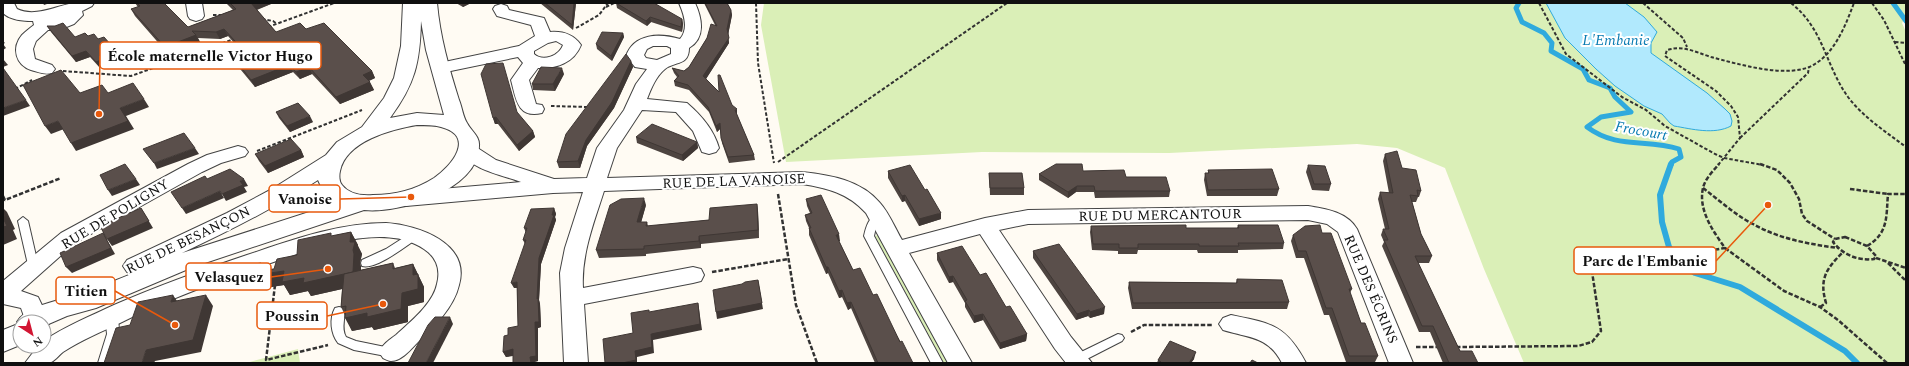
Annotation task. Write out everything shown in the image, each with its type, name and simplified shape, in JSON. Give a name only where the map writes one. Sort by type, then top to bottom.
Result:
[{"type":"street","points":[[6,3],[7,9],[10,13],[45,21]]},
{"type":"street","points":[[46,69],[31,64],[27,61],[24,49],[28,39],[53,13],[70,10],[86,3]]},
{"type":"street","points":[[368,133],[400,87],[406,72],[410,58],[412,3]]},
{"type":"street","points":[[428,3],[432,33],[457,126],[467,137],[469,142],[469,151],[463,164],[450,177],[432,188],[402,199],[377,203],[362,203],[343,197],[331,187],[328,174],[335,159],[348,145],[368,133],[392,124],[417,120],[440,121],[457,126]]},
{"type":"street","points":[[680,46],[688,43],[691,38],[694,20],[687,3]]},
{"type":"street","points":[[501,9],[503,13],[538,22],[552,37]]},
{"type":"street","points":[[441,68],[529,56],[540,63],[556,60],[568,53],[572,45],[566,38],[552,37],[532,43],[529,56],[520,80],[528,107],[535,109]]},
{"type":"street","points":[[654,41],[673,41],[680,46],[681,50],[677,58],[659,65],[641,63],[635,56],[642,46],[654,41]]},
{"type":"street","points":[[576,363],[571,273],[576,248],[607,148],[636,104],[645,84],[659,65]]},
{"type":"street","points":[[636,104],[673,105],[681,107],[700,129],[708,141],[709,148]]},
{"type":"street","name":"RUE DE LA VANOISE","points":[[469,151],[489,164],[553,186]]},
{"type":"street","name":"RUE DE POLIGNY","points":[[3,295],[68,238],[118,209],[195,168],[214,159],[238,152]]},
{"type":"street","name":"RUE DE BESANÇON","points":[[52,317],[77,293],[235,218],[280,194],[335,159]]},
{"type":"street","name":"RUE DE LA VANOISE","points":[[402,199],[553,186],[802,178],[838,184],[869,202],[879,217],[960,363]]},
{"type":"street","name":"RUE DE BESANÇON","points":[[61,308],[87,302],[185,261],[362,203]]},
{"type":"street","name":"RUE DU MERCANTOUR","points":[[897,249],[985,225],[1028,217],[1308,213],[1334,219]]},
{"type":"street","name":"RUE DES ÉCRINS","points":[[1334,219],[1342,223],[1347,229],[1398,355]]},
{"type":"street","points":[[985,225],[1063,343],[1079,361]]},
{"type":"street","points":[[52,330],[111,316],[200,278],[333,236],[366,231],[400,231],[414,235],[439,248],[446,256],[450,270],[450,282],[444,296],[431,316],[417,331],[392,352]]},
{"type":"street","points":[[572,298],[693,275]]},
{"type":"street","points":[[3,295],[30,303],[31,314]]},
{"type":"street","name":"RUE DE BESANÇON","points":[[3,326],[12,323]]},
{"type":"street","points":[[1231,324],[1264,331],[1277,338],[1286,346],[1294,363]]},
{"type":"lane","points":[[879,217],[872,226],[869,236],[937,363]]},
{"type":"lane","points":[[23,221],[34,268]]},
{"type":"lane","points":[[366,263],[390,252],[414,235]]},
{"type":"lane","points":[[276,278],[280,252]]},
{"type":"lane","points":[[339,311],[338,334],[344,341],[350,344],[392,352]]},
{"type":"lane","points":[[104,363],[113,334],[111,316]]},
{"type":"lane","points":[[1079,361],[1118,338]]},
{"type":"path","points":[[262,29],[334,3]]},
{"type":"path","points":[[552,37],[599,15],[608,3]]},
{"type":"path","points":[[606,7],[614,3]]},
{"type":"path","points":[[774,165],[1008,3]]},
{"type":"path","points":[[1539,3],[1566,54],[1622,97],[1646,110],[1665,126],[1724,158],[1759,164],[1776,170],[1790,183],[1799,200],[1802,214],[1807,222],[1835,239],[1845,237],[1867,246],[1873,250],[1876,258]]},
{"type":"path","points":[[1643,3],[1683,38],[1687,47]]},
{"type":"path","points":[[1791,3],[1805,15],[1826,53],[1838,81],[1848,97],[1867,117],[1906,148]]},
{"type":"path","points":[[1740,138],[1739,132],[1741,124],[1737,114],[1726,100],[1665,56],[1668,50],[1674,47],[1687,47],[1706,55],[1760,68],[1786,70],[1809,67],[1816,64],[1826,53],[1846,25],[1854,3]]},
{"type":"path","points":[[1872,3],[1884,20],[1906,66]]},
{"type":"path","points":[[195,9],[226,15]]},
{"type":"path","points":[[255,18],[273,21],[277,24]]},
{"type":"path","points":[[10,91],[24,85],[46,69],[131,76],[241,37]]},
{"type":"path","points":[[1894,42],[1906,44]]},
{"type":"path","points":[[1809,67],[1808,73],[1740,138],[1703,187],[1704,205],[1710,228],[1725,248],[1784,290],[1820,307],[1838,320],[1887,363]]},
{"type":"path","points":[[535,109],[563,105],[594,107]]},
{"type":"path","points":[[238,152],[259,151],[337,119],[375,106],[388,106]]},
{"type":"path","points":[[3,196],[5,200],[61,178]]},
{"type":"path","points":[[1703,187],[1743,218],[1771,233],[1813,246],[1838,248]]},
{"type":"path","points":[[1850,189],[1888,194],[1906,194]]},
{"type":"path","points":[[1867,246],[1876,242],[1886,225],[1888,194]]},
{"type":"path","points":[[1835,239],[1833,242],[1838,248],[1843,252],[1860,259],[1869,260],[1876,258],[1906,268]]},
{"type":"path","points":[[1451,347],[1578,346],[1589,344],[1597,339],[1601,330],[1591,265],[1596,258],[1610,255],[1662,253],[1685,254],[1725,248]]},
{"type":"path","points":[[1820,307],[1826,303],[1822,290],[1828,267],[1843,252]]},
{"type":"path","points":[[693,275],[788,260]]},
{"type":"path","points":[[1886,261],[1906,281]]},
{"type":"path","points":[[276,278],[266,361],[344,341]]},
{"type":"path","points":[[1118,338],[1144,326],[1231,324]]},
{"type":"path","points":[[1398,355],[1443,347]]},
{"type":"green space","points":[[764,3],[1906,3],[1906,17],[1902,23],[1906,32],[1906,363],[1524,363],[1484,269],[1445,168],[1397,148],[1357,144],[1169,153],[982,152],[786,162],[761,25]]},
{"type":"green space","points":[[879,234],[949,363],[944,363],[875,236]]},
{"type":"green space","points":[[298,349],[300,363],[246,363]]},
{"type":"water","name":"L'Embanie","points":[[1546,3],[1625,3],[1644,17],[1657,32],[1651,43],[1651,53],[1707,93],[1725,109],[1730,114],[1732,121],[1731,126],[1724,129],[1710,131],[1674,126],[1662,114],[1644,106],[1615,86],[1596,69],[1565,38]]},
{"type":"building","points":[[137,3],[164,3],[188,27],[236,9],[230,3],[251,3],[276,32],[300,23],[306,29],[324,23],[372,71],[363,75],[370,82],[336,97],[309,67],[296,72],[289,65],[251,80],[233,57],[245,52],[224,29],[216,32],[192,31],[196,35],[165,47],[131,9],[140,6]]},
{"type":"building","points":[[545,3],[574,3],[572,25]]},
{"type":"building","points":[[616,3],[654,3],[682,19],[681,27],[650,17],[646,21]]},
{"type":"building","points":[[705,3],[727,3],[731,10],[727,29],[729,38],[703,76],[719,92],[718,75],[720,75],[732,105],[737,109],[735,110],[754,155],[728,157],[721,138],[720,123],[716,126],[708,107],[688,85],[674,81],[679,76],[672,68],[684,71],[689,67],[707,38],[711,24],[717,26]]},
{"type":"building","points":[[63,23],[75,37],[85,33],[88,36],[94,34],[98,39],[104,37],[118,53],[96,62],[86,51],[72,56],[47,26],[55,26]]},
{"type":"building","points":[[602,32],[623,33],[611,56],[596,44]]},
{"type":"building","points":[[626,54],[631,61],[612,102],[586,140],[578,161],[557,162],[566,134]]},
{"type":"building","points":[[503,63],[517,112],[533,131],[517,145],[496,117],[493,118],[481,74],[486,64]]},
{"type":"building","points":[[541,67],[562,68],[553,84],[532,84]]},
{"type":"building","points":[[3,68],[26,100],[3,108]]},
{"type":"building","points":[[61,70],[80,93],[102,85],[108,93],[133,83],[144,99],[120,108],[128,121],[71,143],[58,121],[45,126],[23,85]]},
{"type":"building","points":[[298,103],[310,116],[287,126],[276,112]]},
{"type":"building","points":[[652,124],[697,142],[682,155],[636,137]]},
{"type":"building","points":[[184,133],[195,148],[154,163],[143,149]]},
{"type":"building","points":[[291,139],[301,150],[265,166],[255,154]]},
{"type":"building","points":[[1397,151],[1402,168],[1416,170],[1421,191],[1417,190],[1418,196],[1410,195],[1421,234],[1432,256],[1415,256],[1460,351],[1472,351],[1478,363],[1449,363],[1433,326],[1422,326],[1384,240],[1388,240],[1383,229],[1389,229],[1380,192],[1393,193],[1385,154]]},
{"type":"building","points":[[125,164],[136,179],[108,190],[100,175]]},
{"type":"building","points":[[1056,164],[1082,164],[1083,171],[1124,170],[1126,177],[1166,177],[1170,191],[1095,191],[1094,186],[1077,186],[1068,192],[1039,174]]},
{"type":"building","points":[[910,165],[925,190],[927,189],[941,213],[919,219],[905,195],[902,196],[888,171]]},
{"type":"building","points":[[1308,165],[1325,166],[1331,184],[1314,184]]},
{"type":"building","points":[[230,169],[244,179],[240,181],[243,185],[222,194],[220,191],[182,208],[171,192],[205,176],[207,179]]},
{"type":"building","points":[[1272,169],[1279,189],[1208,190],[1205,173],[1209,173],[1208,170]]},
{"type":"building","points":[[989,173],[1022,173],[1024,188],[990,188]]},
{"type":"building","points":[[821,195],[839,234],[836,235],[853,270],[860,268],[873,295],[877,294],[900,342],[902,341],[913,363],[878,363],[851,302],[847,303],[842,290],[839,291],[828,267],[826,267],[809,228],[811,228],[805,215],[812,213],[806,199]]},
{"type":"building","points":[[644,198],[637,222],[647,222],[646,226],[709,220],[710,208],[757,204],[758,230],[699,236],[699,241],[644,246],[644,249],[596,250],[610,205],[621,199]]},
{"type":"building","points":[[141,208],[149,221],[107,239],[100,226]]},
{"type":"building","points":[[554,208],[552,215],[554,215],[539,258],[537,299],[538,298],[539,322],[535,322],[536,356],[530,357],[531,363],[513,363],[513,349],[503,352],[504,336],[508,335],[508,328],[518,326],[517,282],[511,283],[526,240],[523,240],[527,228],[524,228],[531,209]]},
{"type":"building","points":[[3,218],[7,226],[3,227]]},
{"type":"building","points":[[1186,225],[1186,228],[1239,228],[1238,225],[1278,225],[1284,243],[1238,243],[1239,246],[1199,246],[1199,244],[1138,244],[1138,248],[1119,248],[1119,244],[1093,244],[1091,226]]},
{"type":"building","points":[[1320,225],[1322,233],[1331,233],[1352,289],[1349,289],[1361,323],[1365,323],[1378,356],[1349,356],[1332,308],[1326,308],[1306,251],[1298,251],[1293,235],[1305,226]]},
{"type":"building","points":[[351,232],[350,242],[355,242],[353,250],[353,272],[303,283],[304,278],[282,282],[284,271],[257,275],[255,264],[261,263],[264,270],[274,269],[277,259],[297,255],[298,240],[331,233],[331,236]]},
{"type":"building","points":[[103,233],[111,248],[66,267],[60,253]]},
{"type":"building","points":[[1059,244],[1105,307],[1090,312],[1089,310],[1077,314],[1033,251]]},
{"type":"building","points":[[962,246],[980,275],[986,273],[1006,307],[1010,306],[1027,334],[1000,343],[983,314],[974,316],[965,301],[967,300],[953,276],[949,277],[937,253]]},
{"type":"building","points":[[393,263],[393,269],[413,264],[413,275],[418,274],[418,289],[402,293],[401,309],[367,317],[367,313],[345,318],[346,306],[341,307],[344,274]]},
{"type":"building","points":[[1237,279],[1282,280],[1289,302],[1133,303],[1129,282],[1237,283]]},
{"type":"building","points":[[758,280],[762,303],[716,312],[713,290]]},
{"type":"building","points":[[173,295],[171,302],[206,295],[193,340],[146,350],[142,363],[104,363],[116,328],[130,325],[138,302]]},
{"type":"building","points":[[698,303],[700,324],[651,334],[652,347],[635,351],[636,360],[622,363],[605,363],[603,339],[633,333],[631,313],[649,310],[649,312]]},
{"type":"building","points":[[435,317],[450,317],[426,363],[408,363],[428,325]]},
{"type":"building","points":[[1170,341],[1196,352],[1189,363],[1161,363],[1158,360]]},
{"type":"building","points":[[1252,360],[1258,363],[1250,363]]},
{"type":"waterway","name":"Frocourt","points":[[1519,3],[1516,8],[1522,22],[1544,33],[1552,43],[1551,51],[1583,69],[1589,80],[1610,88],[1615,97],[1631,112],[1601,117],[1587,127],[1610,139],[1655,144],[1679,149],[1681,157],[1672,162],[1671,165]]},
{"type":"waterway","points":[[1893,3],[1906,21]]},
{"type":"waterway","name":"Frocourt","points":[[1671,164],[1660,195],[1662,222],[1669,247],[1683,265],[1695,273],[1740,287],[1845,351],[1857,363]]},
{"type":"place","name":"École maternelle Victor Hugo","points":[[99,114]]},
{"type":"place","name":"Vanoise","points":[[411,197]]},
{"type":"place","name":"Parc de l'Embanie","points":[[1768,205]]},
{"type":"place","name":"Velasquez","points":[[328,269]]},
{"type":"place","name":"Poussin","points":[[383,304]]},
{"type":"place","name":"Titien","points":[[175,325]]}]
